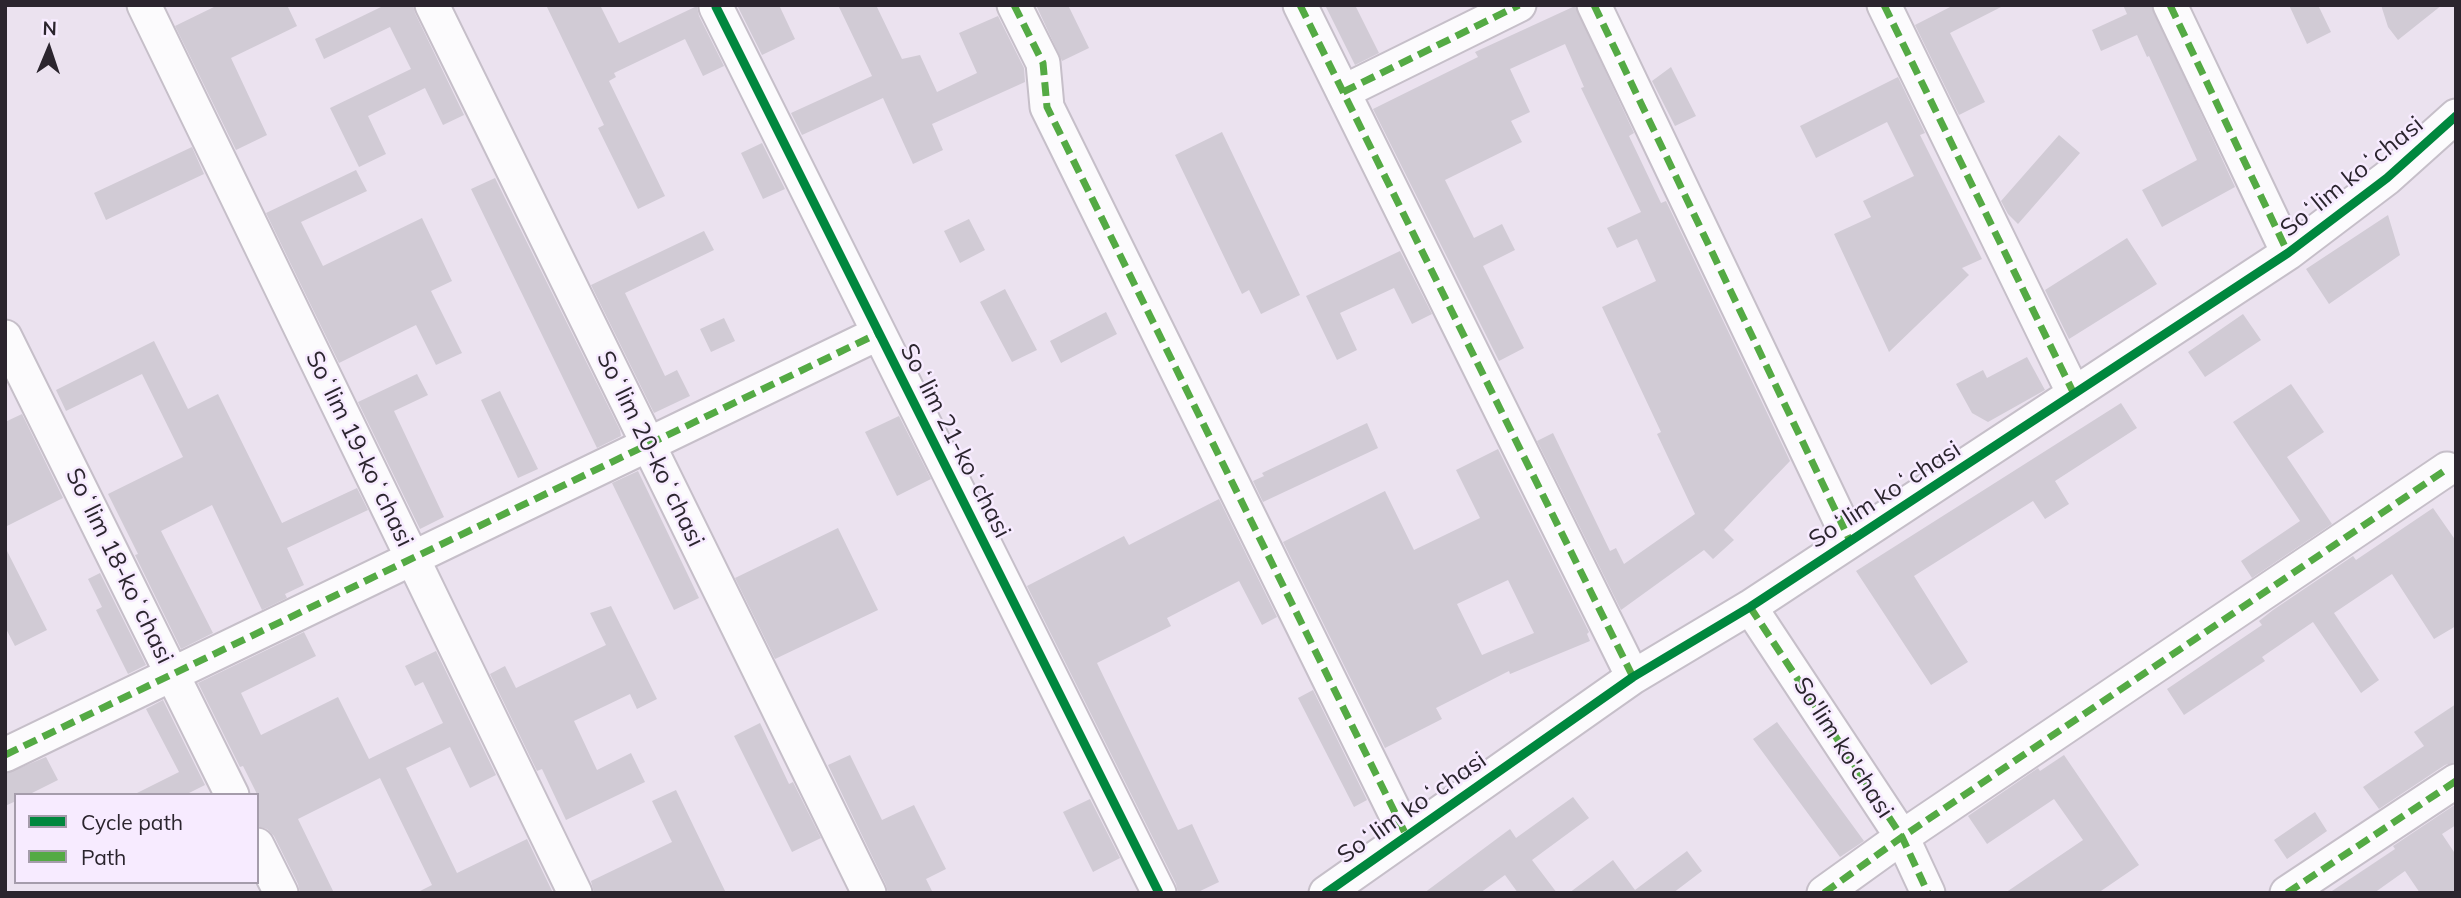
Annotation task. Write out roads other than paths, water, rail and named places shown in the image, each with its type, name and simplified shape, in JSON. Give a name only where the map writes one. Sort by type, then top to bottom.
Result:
[{"type":"street","name":"Soʻlim 19-koʻchasi","points":[[144,5],[575,893]]},
{"type":"street","name":"Soʻlim 20-koʻchasi","points":[[432,5],[869,893]]},
{"type":"street","points":[[1014,5],[1044,63],[1047,107],[1406,835]]},
{"type":"street","points":[[1300,5],[1633,677]]},
{"type":"street","points":[[1343,92],[1519,5]]},
{"type":"street","points":[[1594,5],[1850,541]]},
{"type":"street","points":[[1884,5],[2074,394]]},
{"type":"street","points":[[2170,5],[2288,253]]},
{"type":"street","name":"Soʻlim 21-koʻchasi","points":[[716,7],[1159,893]]},
{"type":"street","name":"Soʻlim koʻchasi","points":[[1326,893],[1633,677],[1750,607],[2288,253],[2387,178],[2456,117]]},
{"type":"street","points":[[5,755],[879,333]]},
{"type":"street","name":"Soʻlim 18-koʻchasi","points":[[5,337],[231,793]]},
{"type":"street","points":[[1824,893],[1902,837],[2447,469]]},
{"type":"street","name":"So'lim ko'chasi","points":[[1750,607],[1902,837],[1928,893]]},
{"type":"street","points":[[2287,893],[2456,781]]},
{"type":"street","points":[[259,849],[281,893]]}]
